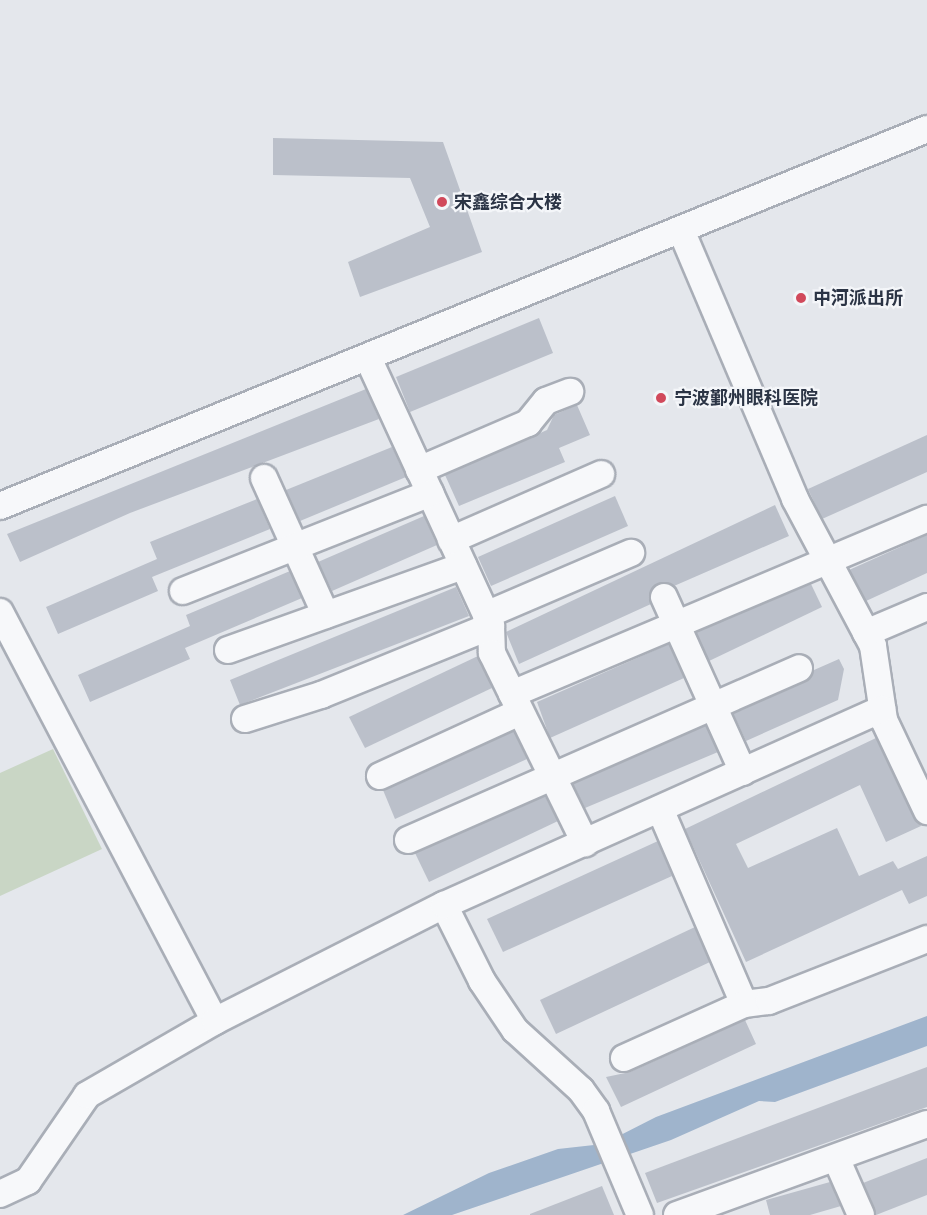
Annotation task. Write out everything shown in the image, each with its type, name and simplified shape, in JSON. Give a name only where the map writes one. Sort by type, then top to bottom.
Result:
[{"type":"street","points":[[0,506],[927,129]]},
{"type":"street","points":[[681,230],[795,499],[866,633],[882,709],[927,811]]},
{"type":"street","points":[[368,358],[488,620],[492,653],[585,843]]},
{"type":"street","points":[[419,470],[528,423],[546,401],[570,392]]},
{"type":"street","points":[[451,540],[602,474]]},
{"type":"street","points":[[264,478],[298,545],[326,615]]},
{"type":"street","points":[[183,591],[430,493]]},
{"type":"street","points":[[380,776],[516,703],[676,624],[927,519]]},
{"type":"street","points":[[245,719],[321,696],[631,553]]},
{"type":"street","points":[[228,650],[463,566]]},
{"type":"street","points":[[664,597],[743,772]]},
{"type":"street","points":[[866,633],[927,607]]},
{"type":"street","points":[[0,612],[215,1021]]},
{"type":"street","points":[[408,840],[551,774],[799,668]]},
{"type":"street","points":[[0,1194],[28,1181],[87,1095],[215,1021],[444,905],[882,709]]},
{"type":"street","points":[[660,809],[744,1004]]},
{"type":"street","points":[[444,905],[482,981],[515,1030],[581,1089],[596,1111],[635,1204]]},
{"type":"street","points":[[624,1058],[744,1004],[770,1001],[927,939]]},
{"type":"street","points":[[677,1215],[927,1124]]},
{"type":"street","points":[[836,1158],[861,1215]]},
{"type":"green space","points":[[53,749],[102,849],[0,896],[0,773]]},
{"type":"water","points":[[927,1016],[927,1046],[775,1102],[759,1101],[671,1140],[452,1215],[403,1215],[489,1173],[558,1149],[603,1144],[656,1117]]},
{"type":"building","name":"宋鑫综合大楼","points":[[273,138],[443,142],[482,252],[360,297],[348,262],[430,227],[410,178],[273,175]]},
{"type":"building","points":[[539,318],[553,353],[410,412],[396,377]]},
{"type":"building","points":[[366,389],[379,419],[130,513],[20,562],[7,534]]},
{"type":"building","points":[[577,405],[590,435],[559,448],[565,462],[459,506],[445,475],[547,430],[554,415]]},
{"type":"building","points":[[927,435],[927,472],[822,519],[808,489]]},
{"type":"building","points":[[392,447],[406,477],[300,521],[286,490]]},
{"type":"building","points":[[615,496],[628,526],[491,586],[478,557]]},
{"type":"building","points":[[257,499],[270,529],[152,577],[158,591],[58,634],[46,607],[157,559],[150,542]]},
{"type":"building","points":[[775,505],[789,536],[674,586],[657,584],[649,595],[651,604],[519,664],[506,632]]},
{"type":"building","points":[[424,516],[437,545],[332,591],[318,562]]},
{"type":"building","points":[[927,535],[927,573],[866,601],[849,570]]},
{"type":"building","points":[[290,571],[302,598],[185,648],[190,659],[90,702],[78,675],[190,626],[186,615]]},
{"type":"building","points":[[811,584],[822,607],[709,661],[696,632]]},
{"type":"building","points":[[456,587],[469,616],[240,705],[230,680]]},
{"type":"building","points":[[669,644],[684,678],[550,738],[537,702]]},
{"type":"building","points":[[478,656],[492,688],[365,748],[349,717]]},
{"type":"building","points":[[839,659],[844,669],[838,700],[746,741],[733,713],[805,682],[814,670]]},
{"type":"building","points":[[706,725],[718,752],[585,808],[573,784]]},
{"type":"building","points":[[514,731],[527,759],[395,819],[383,790]]},
{"type":"building","points":[[876,738],[921,826],[886,842],[860,785],[736,844],[748,868],[837,828],[859,876],[893,861],[898,869],[927,856],[927,896],[909,904],[902,890],[746,962],[685,829]]},
{"type":"building","points":[[545,796],[558,821],[429,882],[415,853]]},
{"type":"building","points":[[658,841],[672,876],[503,952],[487,919]]},
{"type":"building","points":[[695,927],[710,962],[556,1034],[540,1000]]},
{"type":"building","points":[[745,1020],[756,1044],[621,1107],[606,1077],[630,1072]]},
{"type":"building","points":[[927,1067],[927,1107],[657,1203],[645,1173]]},
{"type":"building","points":[[927,1158],[927,1195],[876,1215],[863,1183]]},
{"type":"building","points":[[830,1182],[841,1206],[810,1215],[770,1215],[766,1200]]},
{"type":"building","points":[[602,1186],[614,1215],[530,1215],[530,1214]]},
{"type":"place","name":"宋鑫综合大楼","points":[[442,202]]},
{"type":"place","name":"中河派出所","points":[[801,298]]},
{"type":"place","name":"宁波鄞州眼科医院","points":[[661,398]]}]
